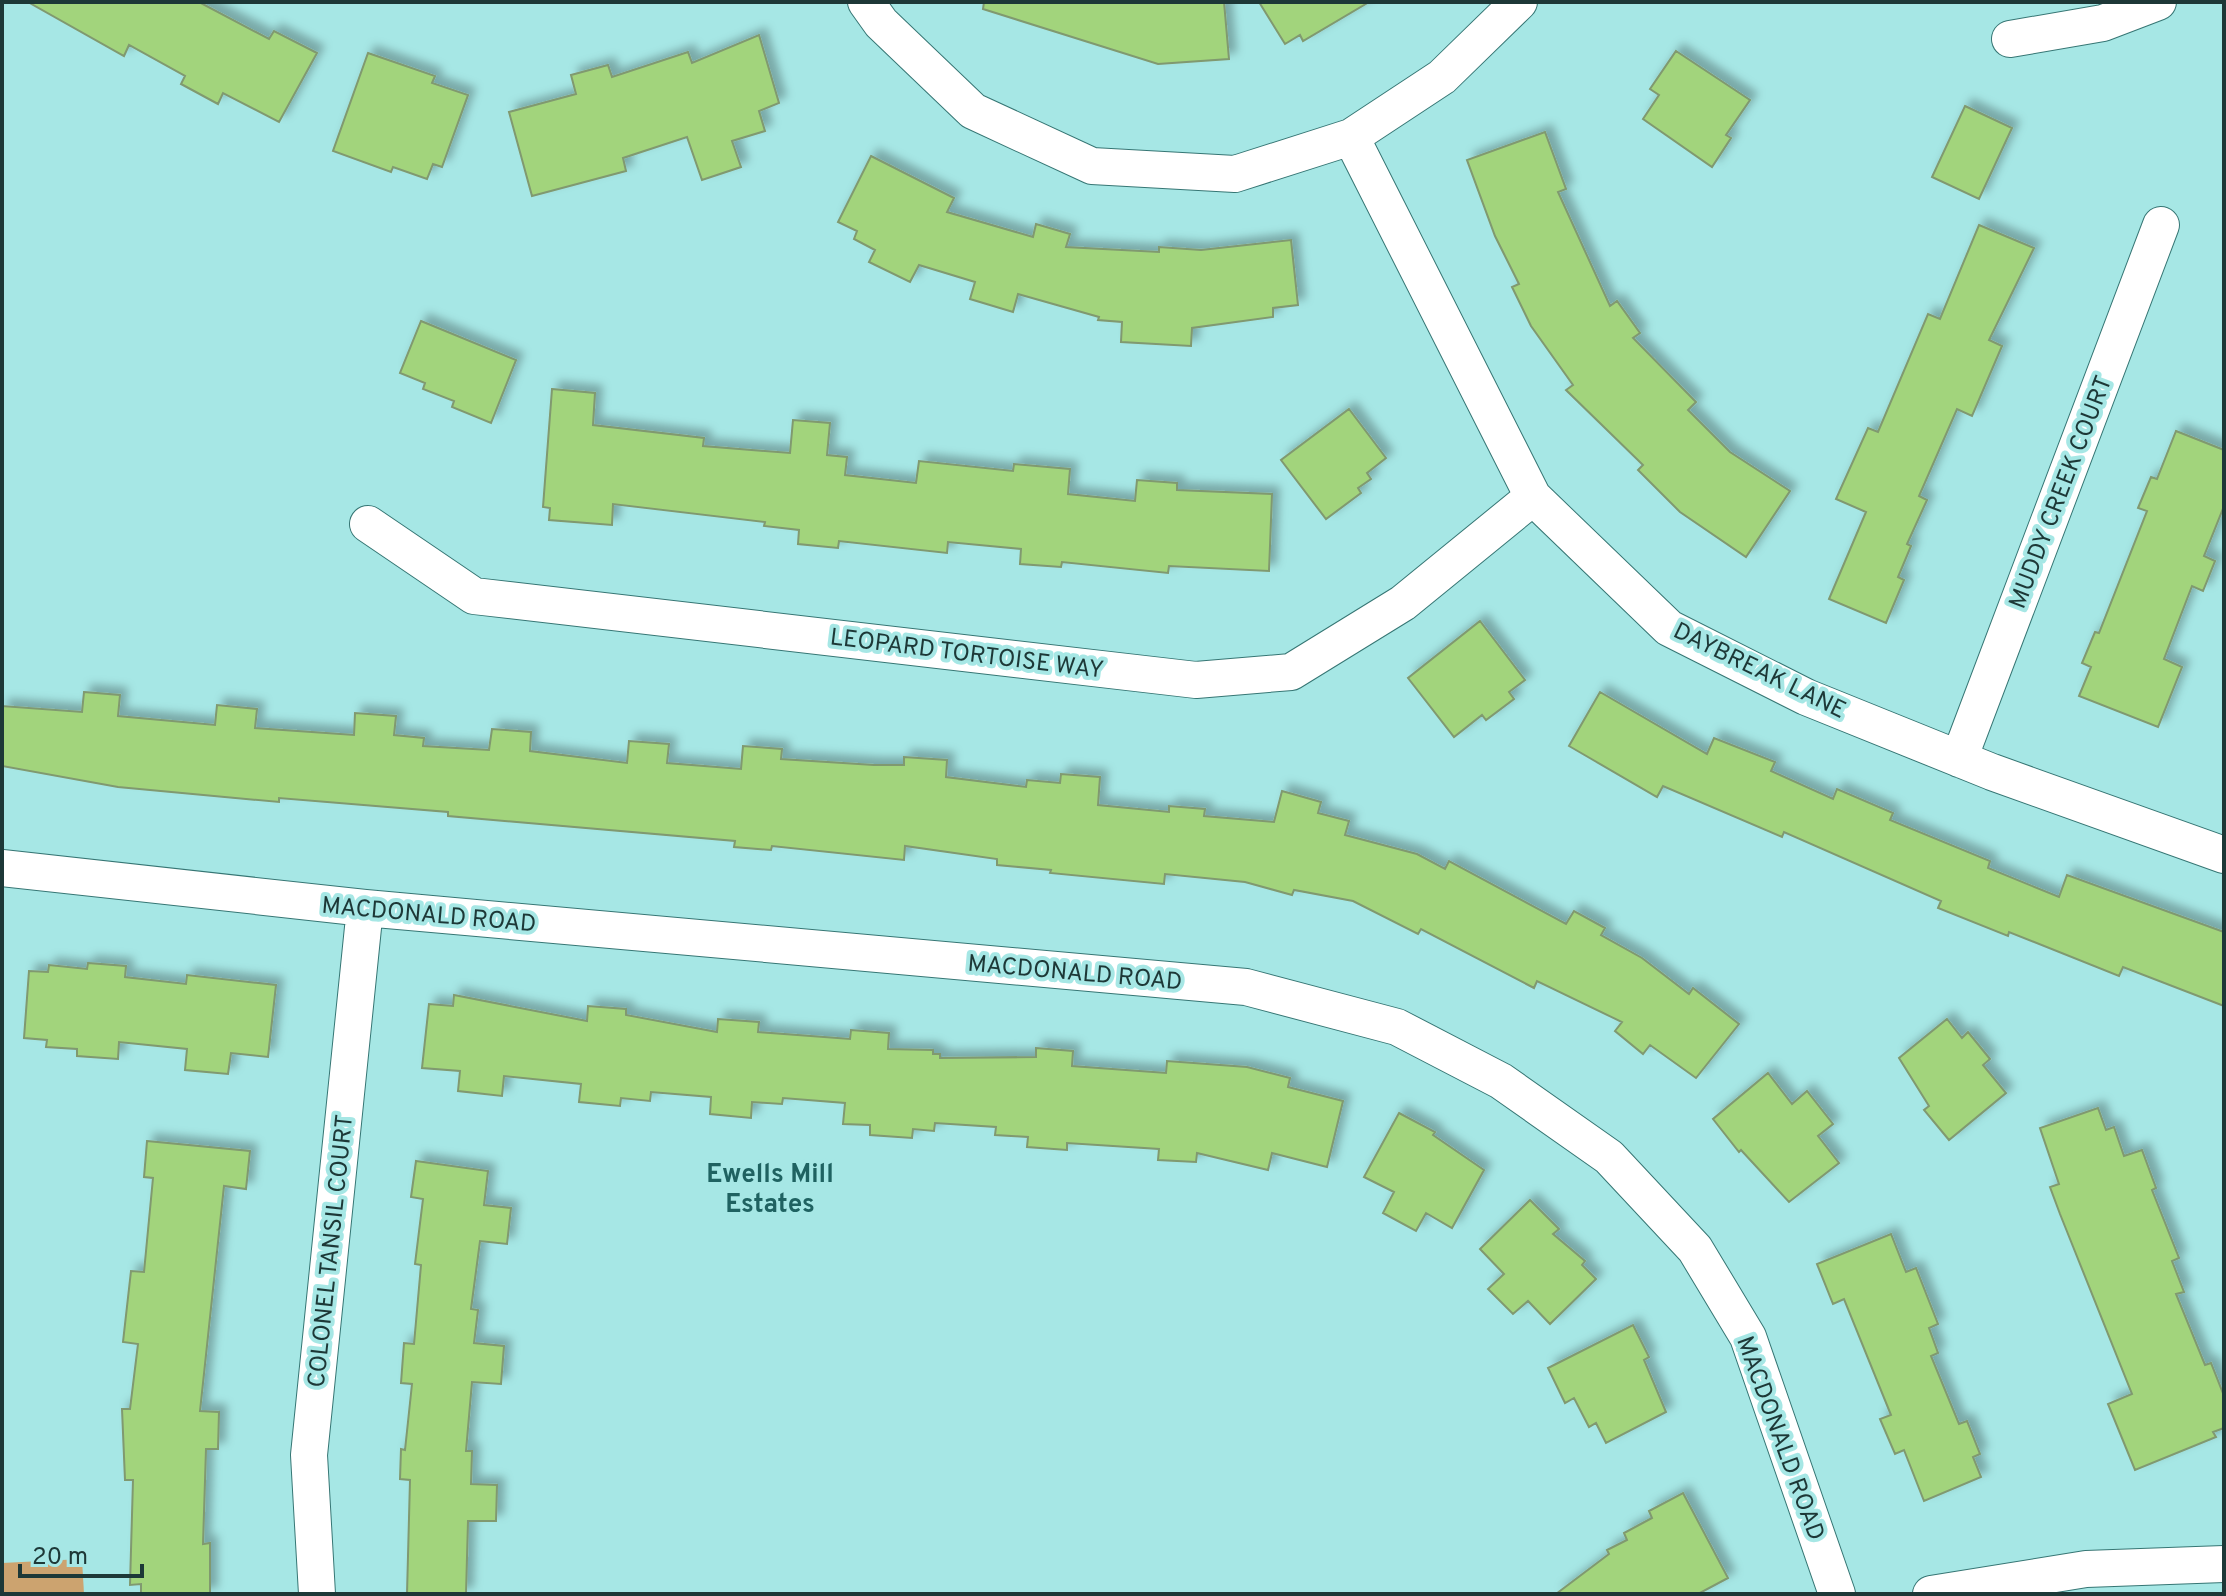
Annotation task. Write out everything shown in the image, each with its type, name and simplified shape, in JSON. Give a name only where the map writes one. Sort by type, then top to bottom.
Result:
[{"type":"street","points":[[866,2],[881,23],[973,111],[1092,166],[1235,174],[1351,137],[1442,77],[1519,2]]},
{"type":"street","points":[[2010,39],[2103,23],[2158,2]]},
{"type":"street","name":"DAYBREAK LANE","points":[[1351,137],[1533,497],[1669,628],[1806,697],[1959,759],[2224,855]]},
{"type":"street","name":"MUDDY CREEK COURT","points":[[1959,759],[2161,225]]},
{"type":"street","name":"LEOPARD TORTOISE WAY","points":[[368,524],[474,596],[1196,680],[1291,672],[1403,603],[1533,497]]},
{"type":"street","name":"MACDONALD ROAD","points":[[2,868],[365,908],[1246,987],[1397,1027],[1501,1081],[1609,1157],[1695,1249],[1748,1337],[1837,1594]]},
{"type":"street","name":"COLONEL TANSIL COURT","points":[[317,1594],[309,1455],[365,908]]},
{"type":"street","points":[[1931,1594],[2086,1569],[2224,1564]]},
{"type":"shaded area","points":[[82,1559],[84,1594],[2,1594],[2,1563]]},
{"type":"building","points":[[28,2],[199,2],[269,39],[274,31],[317,53],[279,122],[223,93],[218,104],[181,84],[185,76],[129,45],[124,56]]},
{"type":"building","points":[[984,2],[1224,2],[1229,59],[1158,64],[983,9]]},
{"type":"building","points":[[1259,2],[1369,2],[1303,41],[1300,35],[1285,44]]},
{"type":"building","points":[[759,35],[779,103],[759,111],[765,131],[732,141],[741,167],[702,180],[687,137],[623,158],[626,171],[532,196],[509,112],[576,94],[571,75],[608,65],[612,77],[688,52],[692,63]]},
{"type":"building","points":[[1676,51],[1750,100],[1726,135],[1731,138],[1712,167],[1643,119],[1659,95],[1650,89]]},
{"type":"building","points":[[368,53],[435,76],[432,83],[468,95],[442,167],[433,164],[427,179],[393,167],[391,172],[333,151]]},
{"type":"building","points":[[1965,106],[2012,128],[1979,199],[1932,177]]},
{"type":"building","points":[[1545,132],[1566,189],[1558,192],[1610,306],[1617,301],[1640,333],[1633,338],[1696,402],[1688,410],[1730,452],[1790,491],[1746,557],[1680,512],[1638,470],[1643,465],[1566,390],[1573,385],[1531,326],[1512,287],[1519,284],[1495,236],[1467,160]]},
{"type":"building","points":[[871,156],[954,198],[947,212],[1033,237],[1036,224],[1070,234],[1066,247],[1159,252],[1159,247],[1201,250],[1291,240],[1298,305],[1273,308],[1273,317],[1192,328],[1191,346],[1121,342],[1122,322],[1098,320],[1099,317],[1018,294],[1013,312],[970,299],[975,282],[919,265],[910,282],[869,262],[875,250],[854,239],[857,231],[838,222]]},
{"type":"building","points":[[1979,225],[2034,248],[1989,340],[2002,346],[1972,416],[1957,409],[1919,496],[1927,500],[1907,544],[1911,546],[1898,577],[1904,580],[1886,623],[1829,599],[1866,512],[1836,499],[1868,428],[1878,432],[1928,314],[1940,319]]},
{"type":"building","points":[[421,321],[516,360],[491,423],[452,407],[454,401],[423,389],[425,383],[400,373]]},
{"type":"building","points":[[552,389],[595,393],[593,425],[704,438],[703,446],[790,453],[793,420],[830,423],[827,455],[847,457],[845,475],[916,483],[919,461],[1013,471],[1014,464],[1070,469],[1068,494],[1135,501],[1137,480],[1177,483],[1177,490],[1272,494],[1269,571],[1169,566],[1168,573],[1062,562],[1061,567],[1020,564],[1021,549],[948,542],[947,553],[839,541],[838,548],[798,544],[799,530],[764,526],[765,522],[613,504],[612,525],[549,520],[550,508],[543,507]]},
{"type":"building","points":[[1349,409],[1386,458],[1367,473],[1371,479],[1358,488],[1361,493],[1326,519],[1281,460]]},
{"type":"building","points":[[2176,431],[2224,450],[2224,506],[2204,556],[2215,561],[2203,591],[2192,586],[2164,659],[2182,667],[2158,727],[2079,696],[2091,667],[2082,663],[2095,632],[2099,633],[2147,511],[2138,508],[2151,477],[2157,479]]},
{"type":"building","points":[[1480,621],[1525,680],[1509,692],[1514,699],[1486,720],[1482,715],[1454,737],[1408,678]]},
{"type":"building","points":[[84,692],[120,695],[118,716],[215,725],[217,705],[257,709],[255,728],[354,735],[355,713],[396,716],[394,735],[424,738],[423,746],[489,750],[492,729],[531,732],[530,751],[627,763],[629,741],[669,744],[667,763],[741,769],[743,746],[782,749],[781,759],[874,765],[904,765],[904,757],[947,760],[946,777],[1026,787],[1027,780],[1060,783],[1061,774],[1100,777],[1098,805],[1169,812],[1169,806],[1205,809],[1204,816],[1274,822],[1282,791],[1321,802],[1318,813],[1349,821],[1345,835],[1417,854],[1445,869],[1449,861],[1566,924],[1574,911],[1605,928],[1601,935],[1642,958],[1689,994],[1693,988],[1739,1024],[1696,1078],[1650,1045],[1643,1054],[1615,1031],[1622,1022],[1537,981],[1534,988],[1421,929],[1418,934],[1353,901],[1294,890],[1292,895],[1245,882],[1165,874],[1164,884],[1050,873],[1051,870],[997,865],[997,859],[905,846],[904,860],[772,846],[771,850],[734,847],[735,841],[448,816],[448,812],[279,798],[279,802],[118,787],[2,766],[2,706],[82,712]]},
{"type":"building","points":[[1600,692],[1707,754],[1714,738],[1775,762],[1771,771],[1833,799],[1837,789],[1893,813],[1890,820],[1990,861],[1988,868],[2059,897],[2067,875],[2224,932],[2224,1006],[2123,967],[2119,976],[2009,932],[2008,936],[1938,908],[1941,901],[1784,832],[1782,837],[1663,786],[1657,797],[1569,746]]},
{"type":"building","points":[[88,963],[126,966],[125,977],[186,984],[187,975],[276,985],[268,1057],[231,1053],[228,1074],[185,1070],[187,1049],[119,1042],[118,1059],[77,1056],[77,1049],[46,1047],[47,1040],[24,1038],[29,971],[48,972],[49,965],[87,969]]},
{"type":"building","points":[[454,995],[587,1021],[588,1006],[626,1009],[626,1015],[717,1032],[718,1019],[759,1022],[758,1032],[850,1039],[851,1030],[889,1033],[888,1049],[933,1050],[933,1054],[940,1054],[940,1058],[1036,1057],[1036,1048],[1073,1051],[1072,1066],[1166,1073],[1167,1061],[1247,1067],[1290,1078],[1288,1087],[1343,1101],[1327,1167],[1272,1153],[1268,1170],[1197,1153],[1196,1162],[1158,1160],[1159,1149],[1067,1143],[1067,1150],[1027,1147],[1028,1137],[995,1135],[996,1127],[935,1123],[934,1131],[913,1129],[912,1138],[870,1135],[870,1125],[843,1124],[845,1103],[783,1098],[782,1104],[752,1102],[751,1118],[710,1114],[711,1097],[651,1092],[650,1101],[621,1098],[620,1106],[579,1102],[581,1084],[504,1076],[502,1096],[458,1091],[460,1071],[422,1068],[429,1004],[453,1006]]},
{"type":"building","points":[[1947,1019],[1962,1038],[1968,1032],[1990,1059],[1983,1065],[2006,1093],[1949,1140],[1924,1110],[1929,1106],[1899,1058]]},
{"type":"building","points":[[1768,1073],[1792,1104],[1807,1091],[1833,1124],[1818,1136],[1839,1163],[1789,1202],[1741,1150],[1739,1152],[1713,1119]]},
{"type":"building","points":[[2098,1108],[2106,1130],[2114,1127],[2124,1156],[2142,1150],[2156,1188],[2152,1190],[2179,1258],[2172,1261],[2184,1292],[2176,1294],[2205,1365],[2211,1363],[2224,1396],[2224,1428],[2213,1432],[2216,1437],[2135,1470],[2108,1404],[2132,1394],[2050,1187],[2059,1184],[2040,1128]]},
{"type":"building","points":[[1399,1113],[1435,1132],[1433,1135],[1484,1170],[1452,1228],[1426,1213],[1416,1231],[1383,1213],[1394,1192],[1364,1177]]},
{"type":"building","points":[[147,1141],[250,1151],[246,1189],[224,1186],[200,1411],[219,1412],[218,1449],[206,1449],[203,1544],[210,1543],[210,1594],[141,1594],[141,1584],[130,1585],[133,1480],[125,1480],[122,1409],[130,1409],[138,1344],[123,1342],[131,1271],[144,1272],[153,1178],[144,1177]]},
{"type":"building","points":[[416,1161],[488,1171],[484,1205],[511,1208],[507,1244],[480,1241],[471,1309],[478,1310],[474,1343],[504,1346],[501,1384],[472,1382],[466,1451],[472,1451],[471,1484],[497,1485],[496,1521],[468,1521],[466,1594],[407,1594],[410,1480],[400,1479],[401,1449],[405,1450],[412,1384],[401,1383],[404,1343],[414,1344],[421,1265],[415,1264],[423,1199],[411,1197]]},
{"type":"building","points":[[1530,1200],[1559,1229],[1553,1234],[1585,1261],[1582,1265],[1596,1279],[1550,1324],[1528,1301],[1513,1314],[1488,1289],[1504,1274],[1480,1249]]},
{"type":"building","points":[[1891,1234],[1906,1272],[1916,1268],[1938,1324],[1929,1328],[1938,1353],[1931,1356],[1959,1424],[1967,1421],[1980,1454],[1973,1457],[1981,1477],[1924,1501],[1904,1450],[1895,1454],[1880,1419],[1891,1415],[1844,1299],[1833,1304],[1817,1264]]},
{"type":"building","points":[[1633,1325],[1649,1357],[1644,1360],[1666,1412],[1606,1443],[1596,1423],[1589,1427],[1574,1398],[1565,1403],[1548,1368]]},
{"type":"building","points":[[1683,1493],[1728,1578],[1698,1594],[1556,1594],[1609,1554],[1607,1550],[1627,1540],[1624,1533],[1652,1518],[1649,1511]]},
{"type":"district","name":"Ewells Mill Estates","points":[[770,1188]]}]
